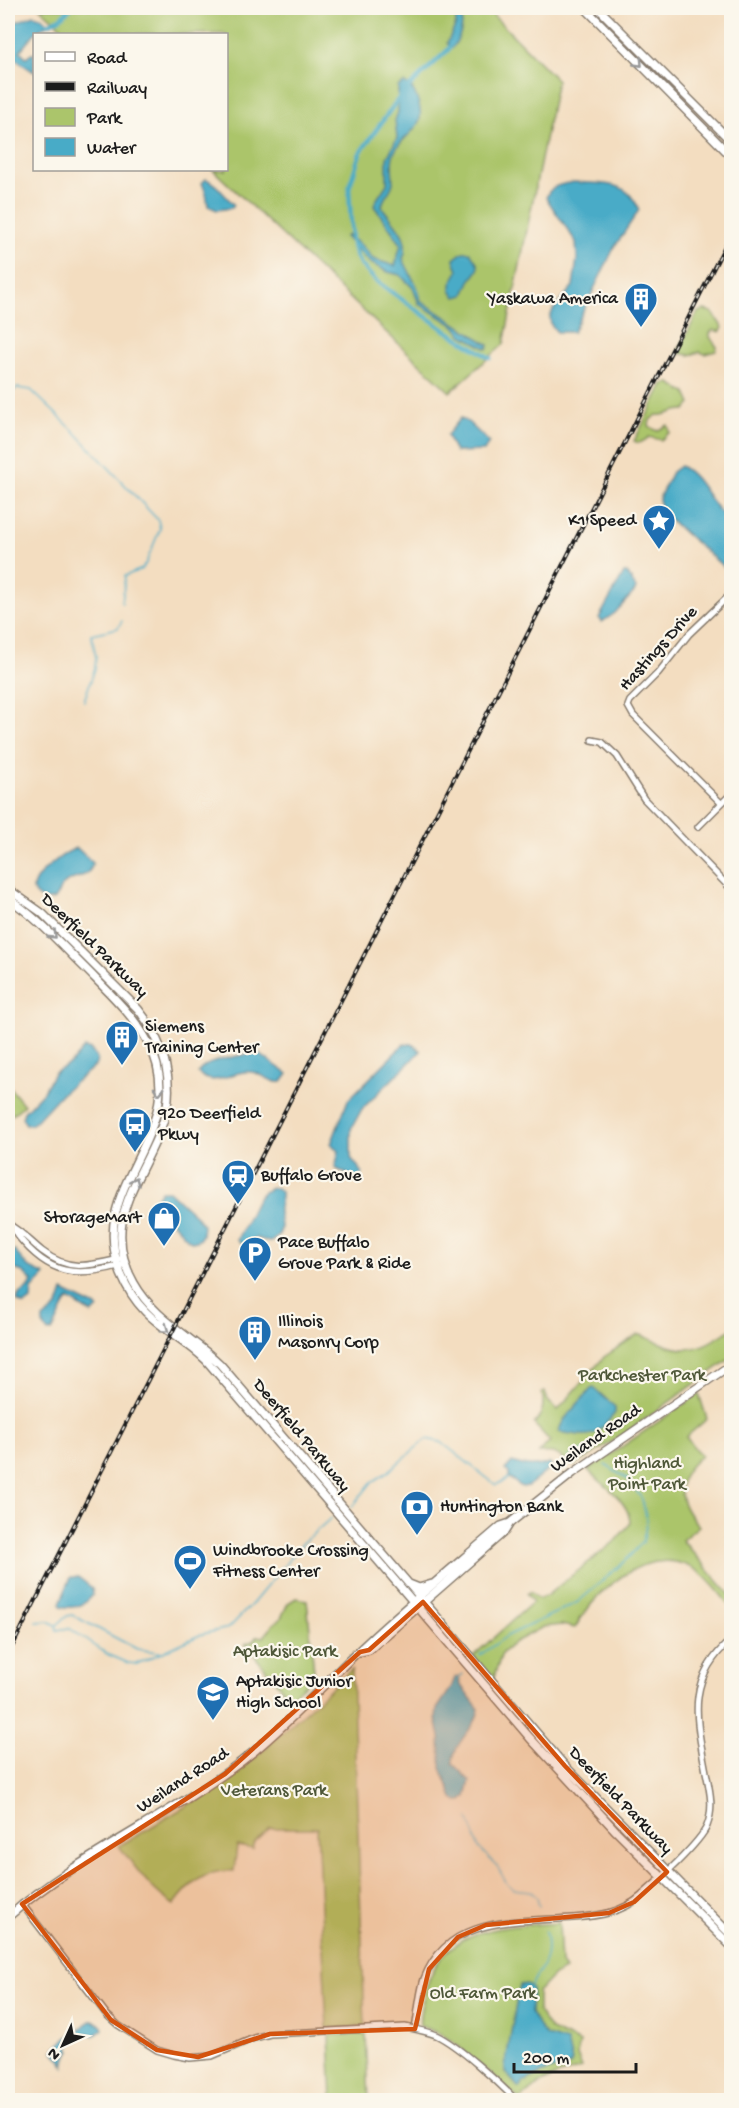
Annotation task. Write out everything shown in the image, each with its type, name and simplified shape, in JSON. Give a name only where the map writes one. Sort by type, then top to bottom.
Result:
[{"type":"main road","points":[[585,8],[732,157]]},
{"type":"main road","points":[[598,8],[732,142]]},
{"type":"main road","name":"Deerfield Parkway","points":[[8,888],[46,917],[138,1009],[151,1027],[162,1051],[168,1088],[166,1112],[128,1197],[121,1233],[122,1262],[148,1305],[219,1363],[406,1582],[418,1602]]},
{"type":"main road","name":"Deerfield Parkway","points":[[8,898],[45,928],[131,1015],[146,1036],[153,1051],[159,1079],[157,1111],[149,1134],[122,1188],[114,1228],[132,1293],[148,1316],[206,1360],[418,1602],[732,1947]]},
{"type":"main road","name":"Weiland Road","points":[[418,1602],[501,1526],[510,1522],[573,1473],[732,1364]]},
{"type":"main road","name":"Weiland Road","points":[[8,1917],[22,1904],[73,1868],[225,1774],[262,1744],[365,1645],[505,1531],[510,1522]]},
{"type":"main road","points":[[406,1582],[419,1588],[435,1584]]},
{"type":"main road","name":"Deerfield Parkway","points":[[664,1874],[732,1936]]},
{"type":"street","name":"Hastings Drive","points":[[721,803],[633,715],[628,706],[689,634],[732,593]]},
{"type":"street","points":[[592,740],[602,742],[617,756],[638,791],[732,890]]},
{"type":"street","points":[[698,827],[732,793]]},
{"type":"street","points":[[10,1223],[17,1235],[36,1254],[61,1270],[87,1274],[122,1262]]},
{"type":"street","points":[[415,2029],[422,1988],[429,1969],[437,1956],[458,1936],[486,1925],[609,1913],[634,1902],[703,1834],[710,1816],[711,1801],[697,1722],[697,1694],[702,1676],[710,1661],[732,1639]]},
{"type":"street","points":[[22,1904],[107,2015],[118,2025],[164,2053],[184,2057],[205,2057],[254,2038],[280,2033],[415,2029],[437,2036],[451,2044],[516,2100]]},
{"type":"highlighted area","points":[[423,1602],[565,1766],[667,1872],[634,1902],[609,1913],[486,1925],[458,1937],[429,1969],[415,2029],[270,2034],[198,2057],[157,2050],[111,2020],[22,1904],[225,1774],[360,1652],[369,1650]]},
{"type":"green space","points":[[40,8],[486,8],[557,80],[504,344],[450,392],[214,171],[228,171],[228,33],[68,33]]},
{"type":"green space","points":[[704,310],[712,312],[723,328],[720,332],[713,330],[710,333],[717,347],[716,351],[690,355],[677,353],[698,312]]},
{"type":"green space","points":[[670,383],[686,393],[691,404],[685,410],[657,415],[650,420],[649,426],[657,431],[668,425],[670,432],[661,440],[649,437],[644,441],[634,441],[663,384]]},
{"type":"green space","points":[[11,1089],[24,1105],[12,1115],[8,1109],[8,1092]]},
{"type":"green space","name":"Parkchester Park","points":[[731,1329],[731,1358],[617,1439],[575,1465],[553,1453],[539,1453],[550,1441],[534,1424],[542,1410],[542,1393],[545,1392],[548,1401],[558,1410],[604,1357],[637,1335],[668,1346],[688,1349],[707,1344]]},
{"type":"green space","name":"Highland Point Park","points":[[699,1394],[707,1419],[686,1437],[701,1456],[686,1473],[681,1490],[686,1508],[699,1526],[682,1540],[731,1596],[731,1608],[713,1585],[696,1570],[671,1562],[654,1562],[623,1576],[608,1587],[595,1600],[575,1628],[562,1625],[543,1627],[515,1642],[502,1653],[493,1680],[473,1656],[533,1602],[527,1594],[530,1592],[539,1599],[546,1596],[614,1542],[630,1524],[626,1508],[621,1501],[588,1470]]},
{"type":"green space","name":"Aptakisic Park","points":[[296,1598],[307,1600],[314,1672],[307,1683],[289,1698],[245,1644],[253,1641],[257,1636],[264,1637],[273,1624],[281,1618],[288,1603]]},
{"type":"green space","name":"Veterans Park","points":[[352,1669],[365,2027],[327,2028],[317,1828],[270,1828],[255,1842],[253,1849],[237,1846],[234,1871],[207,1875],[186,1890],[174,1905],[151,1886],[119,1846],[203,1796],[250,1762]]},
{"type":"green space","name":"Old Farm Park","points":[[559,1923],[561,1963],[565,1970],[553,1976],[538,1992],[538,2011],[551,2030],[580,2043],[577,2055],[582,2068],[548,2080],[533,2088],[520,2100],[457,2045],[441,2034],[420,2026],[421,2008],[435,1968],[446,1952],[461,1941],[478,1933],[497,1929]]},
{"type":"green space","points":[[366,2034],[369,2100],[332,2100],[329,2035]]},
{"type":"water","points":[[456,8],[463,8],[462,24],[458,39],[452,48],[447,43],[456,24]]},
{"type":"water","points":[[34,15],[43,18],[48,24],[33,33],[20,51],[26,57],[33,54],[33,71],[8,54],[8,25]]},
{"type":"water","points":[[404,83],[410,86],[415,94],[420,116],[414,129],[398,145],[394,153],[393,182],[382,207],[403,237],[405,251],[403,259],[418,289],[421,301],[489,345],[487,349],[462,335],[455,326],[419,304],[413,288],[400,275],[370,263],[345,237],[348,235],[362,246],[373,259],[395,266],[401,244],[374,206],[387,184],[387,158],[397,138],[395,120],[398,112],[398,87]]},
{"type":"water","points":[[206,179],[214,183],[234,205],[232,208],[217,210],[208,206],[202,183]]},
{"type":"water","points":[[574,182],[613,185],[621,188],[634,200],[639,210],[614,248],[573,332],[557,332],[551,325],[550,317],[573,286],[577,259],[576,242],[546,198],[553,188]]},
{"type":"water","points":[[463,252],[470,252],[478,264],[478,270],[464,295],[456,297],[451,291],[451,284],[458,271],[454,259]]},
{"type":"water","points":[[461,418],[489,442],[484,451],[455,452],[447,435]]},
{"type":"water","points":[[680,466],[695,477],[717,508],[731,520],[731,571],[661,512],[659,498],[672,472]]},
{"type":"water","points":[[624,573],[627,573],[636,588],[635,591],[615,613],[602,622],[599,618]]},
{"type":"water","points":[[77,848],[93,863],[88,872],[61,887],[55,899],[45,900],[37,896],[33,889],[39,876],[61,857]]},
{"type":"water","points":[[404,1044],[412,1044],[421,1051],[362,1109],[351,1129],[351,1158],[363,1173],[355,1178],[335,1168],[339,1151],[331,1144],[348,1100]]},
{"type":"water","points":[[84,1048],[91,1050],[97,1059],[96,1065],[61,1094],[36,1121],[31,1125],[26,1124],[22,1118],[24,1112],[43,1092],[54,1073],[71,1063]]},
{"type":"water","points":[[258,1053],[288,1074],[282,1082],[251,1072],[211,1080],[198,1073],[208,1064],[216,1061]]},
{"type":"water","points":[[277,1188],[281,1192],[280,1233],[271,1242],[256,1238],[241,1244],[237,1240],[257,1200],[262,1193]]},
{"type":"water","points":[[161,1191],[169,1191],[203,1225],[199,1240],[193,1242],[188,1239],[156,1209],[153,1201]]},
{"type":"water","points":[[14,1250],[28,1267],[45,1275],[32,1290],[31,1300],[24,1305],[17,1301],[18,1296],[30,1286],[32,1281],[23,1272],[8,1267],[8,1252]]},
{"type":"water","points":[[63,1291],[98,1308],[92,1314],[69,1299],[52,1331],[48,1332],[43,1319],[58,1306]]},
{"type":"water","points":[[594,1388],[615,1407],[615,1413],[602,1428],[591,1434],[559,1432],[567,1416]]},
{"type":"water","points":[[512,1462],[531,1466],[550,1463],[552,1467],[528,1486],[522,1487],[509,1478],[509,1473],[505,1470]]},
{"type":"water","points":[[71,1577],[78,1577],[92,1588],[93,1595],[79,1606],[61,1606],[60,1603]]},
{"type":"water","points":[[458,1676],[459,1683],[479,1709],[474,1723],[460,1742],[454,1756],[453,1764],[470,1781],[466,1797],[462,1801],[456,1801],[453,1798],[441,1768],[440,1737],[436,1718],[437,1709],[451,1688],[455,1677]]},
{"type":"water","points":[[527,1984],[532,1988],[531,2013],[539,2027],[547,2036],[567,2042],[572,2061],[570,2065],[525,2081],[519,2088],[505,2072],[505,2066],[520,1985]]},
{"type":"water","points":[[93,2020],[103,2029],[94,2036],[86,2033],[79,2035],[69,2049],[71,2051],[66,2057],[64,2066],[53,2051],[65,2039]]},
{"type":"waterway","points":[[48,24],[60,18],[71,8]]},
{"type":"waterway","points":[[407,89],[448,50],[453,42]]},
{"type":"waterway","points":[[401,95],[360,153],[349,188],[352,242],[356,256],[376,281],[442,328],[490,358]]},
{"type":"waterway","points":[[8,396],[17,388],[31,390],[74,431],[158,520],[160,529],[146,563],[142,569],[125,576],[122,603]]},
{"type":"waterway","points":[[84,701],[95,668],[96,657],[91,634],[118,628],[122,621]]},
{"type":"waterway","points":[[352,1507],[371,1483],[388,1472],[426,1439],[441,1442],[496,1485],[509,1478]]},
{"type":"waterway","points":[[569,1457],[583,1451],[590,1454]]},
{"type":"waterway","points":[[480,1655],[507,1636],[578,1602],[643,1542],[647,1520],[642,1499],[629,1480],[605,1465]]},
{"type":"waterway","points":[[36,1622],[48,1621],[56,1625],[57,1630],[69,1628],[107,1654],[128,1663],[137,1664],[202,1634],[229,1628],[303,1543],[331,1518]]},
{"type":"waterway","points":[[57,1625],[67,1616],[72,1615],[137,1649],[163,1653]]},
{"type":"waterway","points":[[459,1678],[463,1674]]},
{"type":"waterway","points":[[469,1819],[479,1848],[497,1866],[507,1884],[513,1889],[530,1891],[537,1897],[539,1906]]},
{"type":"waterway","points":[[531,1986],[546,1955],[545,1931]]},
{"type":"railway","points":[[8,1655],[732,232]]},
{"type":"place","name":"Yaskawa America","points":[[641,328]]},
{"type":"place","name":"K1 Speed","points":[[659,550]]},
{"type":"place","name":"Siemens Training Center","points":[[122,1066]]},
{"type":"place","name":"920 Deerfield Pkwy","points":[[135,1153]]},
{"type":"place","name":"Buffalo Grove","points":[[238,1205]]},
{"type":"place","name":"StorageMart","points":[[164,1247]]},
{"type":"place","name":"Pace Buffalo Grove Park & Ride","points":[[255,1282]]},
{"type":"place","name":"Illinois Masonry Corp","points":[[255,1361]]},
{"type":"place","name":"Huntington Bank","points":[[417,1536]]},
{"type":"place","name":"Windbrooke Crossing Fitness Center","points":[[190,1590]]},
{"type":"place","name":"Aptakisic Junior High School","points":[[213,1721]]}]
